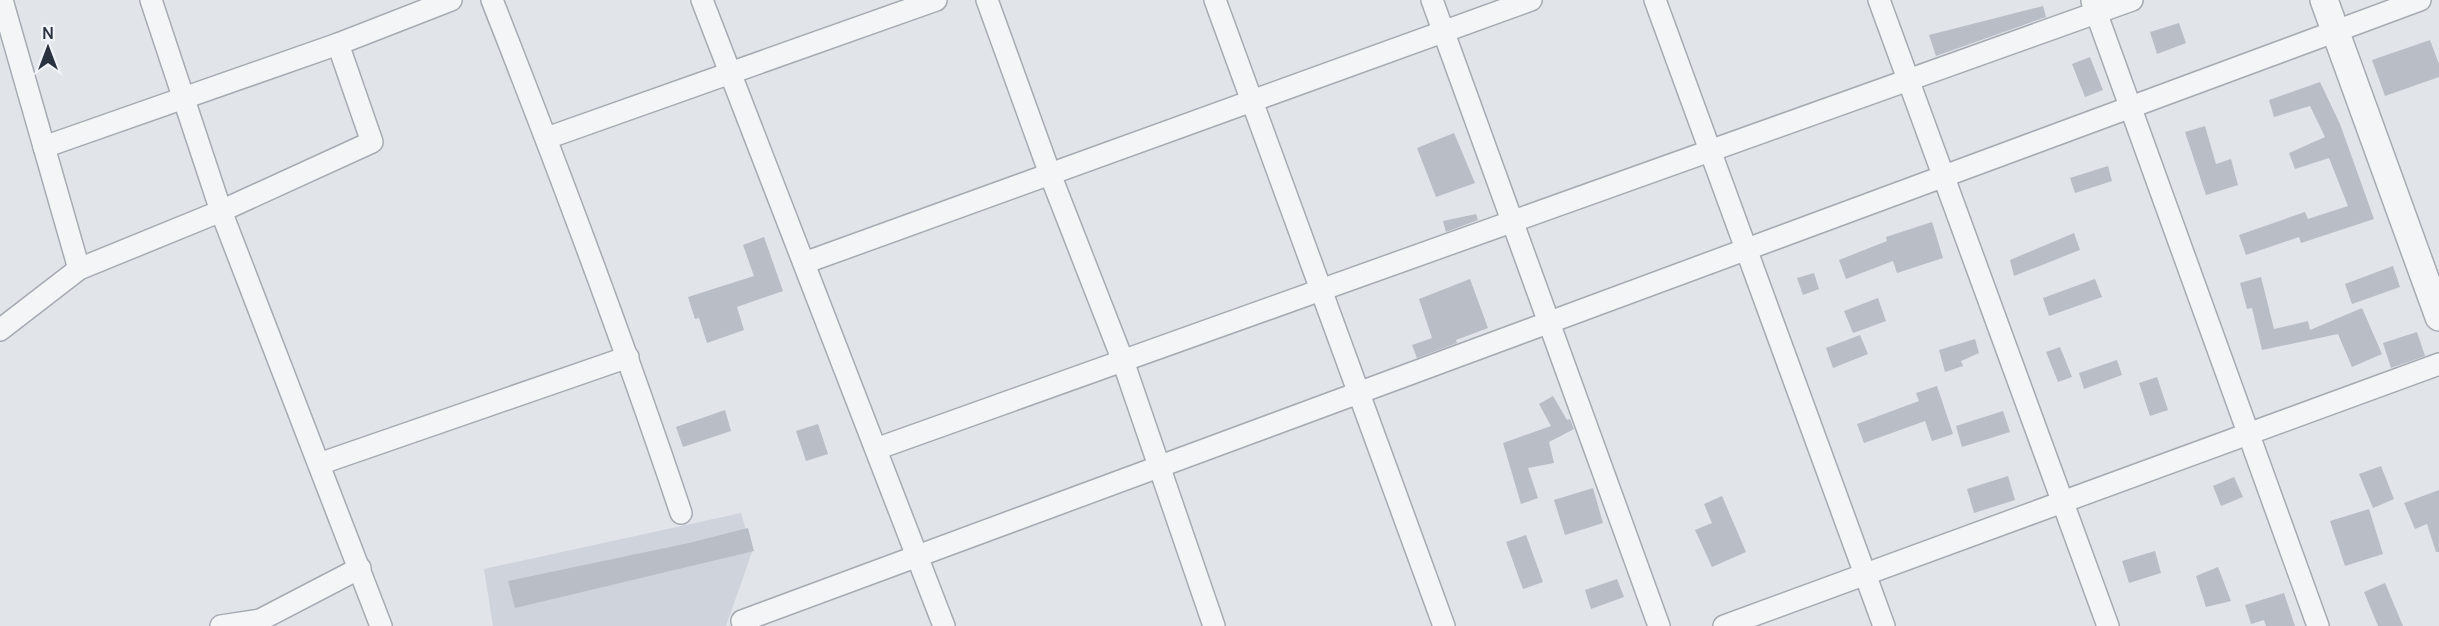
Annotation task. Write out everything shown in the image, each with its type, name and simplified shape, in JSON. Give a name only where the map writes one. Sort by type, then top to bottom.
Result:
[{"type":"street","points":[[2,0],[79,270]]},
{"type":"street","points":[[151,0],[221,211],[381,626]]},
{"type":"street","points":[[44,147],[338,44],[451,0]]},
{"type":"street","points":[[492,0],[547,138],[628,357],[681,513]]},
{"type":"street","points":[[702,0],[944,626]]},
{"type":"street","points":[[547,138],[936,0]]},
{"type":"street","points":[[987,0],[1050,174],[1123,361],[1214,626]]},
{"type":"street","points":[[1215,0],[1443,626]]},
{"type":"street","points":[[1432,0],[1659,626]]},
{"type":"street","points":[[804,262],[1531,0]]},
{"type":"street","points":[[1655,0],[1884,626]]},
{"type":"street","points":[[1879,0],[2108,626]]},
{"type":"street","points":[[876,449],[1908,80],[2095,6],[2132,0]]},
{"type":"street","points":[[2324,0],[2439,317]]},
{"type":"street","points":[[744,626],[742,621],[2420,0]]},
{"type":"street","points":[[2095,6],[2318,626]]},
{"type":"street","points":[[0,330],[79,270],[221,211],[372,142],[338,44]]},
{"type":"street","points":[[319,464],[628,357]]},
{"type":"street","points":[[1724,626],[2439,364]]},
{"type":"street","points":[[221,626],[260,620],[360,568]]},
{"type":"shaded area","points":[[741,513],[752,552],[726,626],[493,626],[484,569]]},
{"type":"building","points":[[2043,6],[2046,17],[1936,56],[1929,35]]},
{"type":"building","points":[[2179,23],[2186,43],[2157,54],[2150,32]]},
{"type":"building","points":[[2430,40],[2439,64],[2439,77],[2385,96],[2372,60]]},
{"type":"building","points":[[2090,57],[2103,90],[2085,97],[2072,64]]},
{"type":"building","points":[[2320,82],[2340,124],[2374,219],[2301,243],[2299,237],[2246,255],[2239,235],[2305,212],[2308,219],[2348,206],[2329,158],[2295,169],[2289,153],[2325,137],[2310,106],[2274,117],[2269,100]]},
{"type":"building","points":[[2205,126],[2216,164],[2231,159],[2238,185],[2206,195],[2185,132]]},
{"type":"building","points":[[1454,133],[1475,183],[1436,197],[1417,148]]},
{"type":"building","points":[[2108,166],[2112,181],[2075,193],[2070,178]]},
{"type":"building","points":[[1476,214],[1478,220],[1446,232],[1443,221]]},
{"type":"building","points":[[1932,222],[1943,258],[1897,273],[1893,261],[1846,279],[1839,260],[1887,241],[1886,237]]},
{"type":"building","points":[[2074,233],[2080,250],[2014,276],[2010,260]]},
{"type":"building","points":[[764,237],[783,291],[737,307],[744,330],[707,343],[699,318],[695,319],[688,297],[754,276],[743,245]]},
{"type":"building","points":[[2393,266],[2400,287],[2352,304],[2345,284]]},
{"type":"building","points":[[1814,273],[1819,289],[1803,295],[1797,278]]},
{"type":"building","points":[[2261,277],[2274,329],[2308,321],[2310,330],[2362,308],[2382,354],[2352,367],[2338,334],[2262,350],[2252,308],[2247,309],[2240,283]]},
{"type":"building","points":[[1470,279],[1488,328],[1417,358],[1412,345],[1432,338],[1419,299]]},
{"type":"building","points":[[2095,279],[2102,297],[2049,316],[2043,298]]},
{"type":"building","points":[[1878,298],[1886,321],[1853,333],[1844,311]]},
{"type":"building","points":[[2417,332],[2425,356],[2391,368],[2383,343]]},
{"type":"building","points":[[1860,335],[1868,354],[1833,368],[1826,348]]},
{"type":"building","points":[[1975,339],[1979,353],[1961,361],[1963,366],[1945,372],[1939,350]]},
{"type":"building","points":[[2060,347],[2072,377],[2058,382],[2046,352]]},
{"type":"building","points":[[2117,360],[2122,375],[2084,389],[2079,373]]},
{"type":"building","points":[[2157,377],[2168,410],[2150,416],[2139,383]]},
{"type":"building","points":[[1937,386],[1953,434],[1932,441],[1925,421],[1864,443],[1857,424],[1919,401],[1916,393]]},
{"type":"building","points":[[1553,396],[1567,420],[1570,419],[1574,429],[1549,442],[1554,463],[1528,468],[1538,498],[1521,504],[1503,443],[1551,426],[1539,404]]},
{"type":"building","points":[[725,410],[731,431],[683,447],[676,427]]},
{"type":"building","points":[[2003,411],[2010,432],[1962,447],[1956,426]]},
{"type":"building","points":[[818,424],[828,454],[806,461],[796,431]]},
{"type":"building","points":[[2381,466],[2394,499],[2373,508],[2359,474]]},
{"type":"building","points":[[2008,476],[2015,500],[1974,513],[1967,489]]},
{"type":"building","points":[[2234,477],[2243,497],[2221,506],[2213,486]]},
{"type":"building","points":[[1593,488],[1603,523],[1565,535],[1554,500]]},
{"type":"building","points":[[2439,490],[2439,552],[2436,552],[2427,524],[2415,529],[2404,503]]},
{"type":"building","points":[[1722,496],[1746,552],[1712,567],[1695,530],[1712,523],[1704,504]]},
{"type":"building","points":[[2369,509],[2383,554],[2345,566],[2330,521]]},
{"type":"building","points":[[748,528],[754,551],[515,608],[508,581],[689,543]]},
{"type":"building","points":[[1526,535],[1543,582],[1523,589],[1506,542]]},
{"type":"building","points":[[2155,551],[2161,573],[2129,583],[2122,561]]},
{"type":"building","points":[[2218,567],[2231,601],[2206,607],[2196,576]]},
{"type":"building","points":[[1617,579],[1624,597],[1591,609],[1585,590]]},
{"type":"building","points":[[2385,583],[2403,626],[2378,626],[2364,592]]},
{"type":"building","points":[[2284,593],[2295,626],[2266,626],[2264,620],[2251,624],[2245,605]]}]
